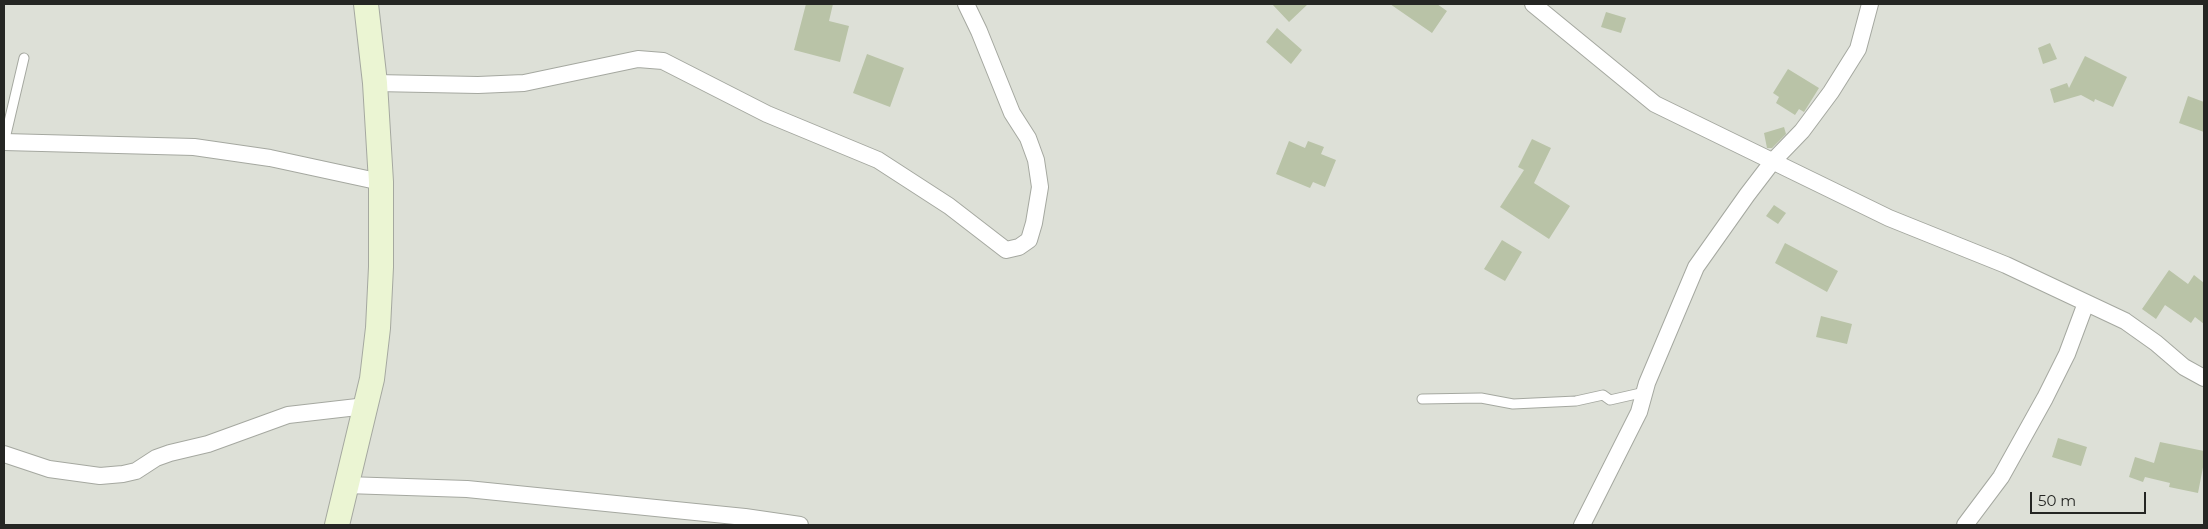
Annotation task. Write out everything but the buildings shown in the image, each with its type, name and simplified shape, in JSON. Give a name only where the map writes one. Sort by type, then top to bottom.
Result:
[{"type":"street","points":[[337,525],[372,379],[378,328],[381,267],[381,182],[375,82],[366,4]]},
{"type":"street","points":[[375,82],[478,84],[524,82],[638,59],[663,61],[768,114],[878,160],[949,206],[1006,250],[1019,247],[1029,240],[1040,187],[1036,160],[1028,138],[1012,113],[966,4]]},
{"type":"street","points":[[1533,4],[1655,104],[1889,218],[2006,265],[2124,321],[2156,343],[2184,366],[2204,378]]},
{"type":"street","points":[[1582,525],[1620,453],[1639,412],[1645,392],[1696,267],[1773,161],[1802,131],[1831,92],[1858,50],[1870,4]]},
{"type":"street","points":[[4,142],[194,147],[270,158],[381,182]]},
{"type":"street","points":[[1965,525],[2001,477],[2046,398],[2067,354],[2086,303]]},
{"type":"street","points":[[4,454],[49,469],[100,476],[123,474],[136,471],[156,458],[208,444],[288,415],[366,406]]},
{"type":"street","points":[[346,485],[467,489],[746,517],[800,525]]},
{"type":"lane","points":[[4,142],[24,58]]},
{"type":"lane","points":[[1422,400],[1481,398],[1513,404],[1576,401],[1603,395],[1610,400],[1645,392]]}]
